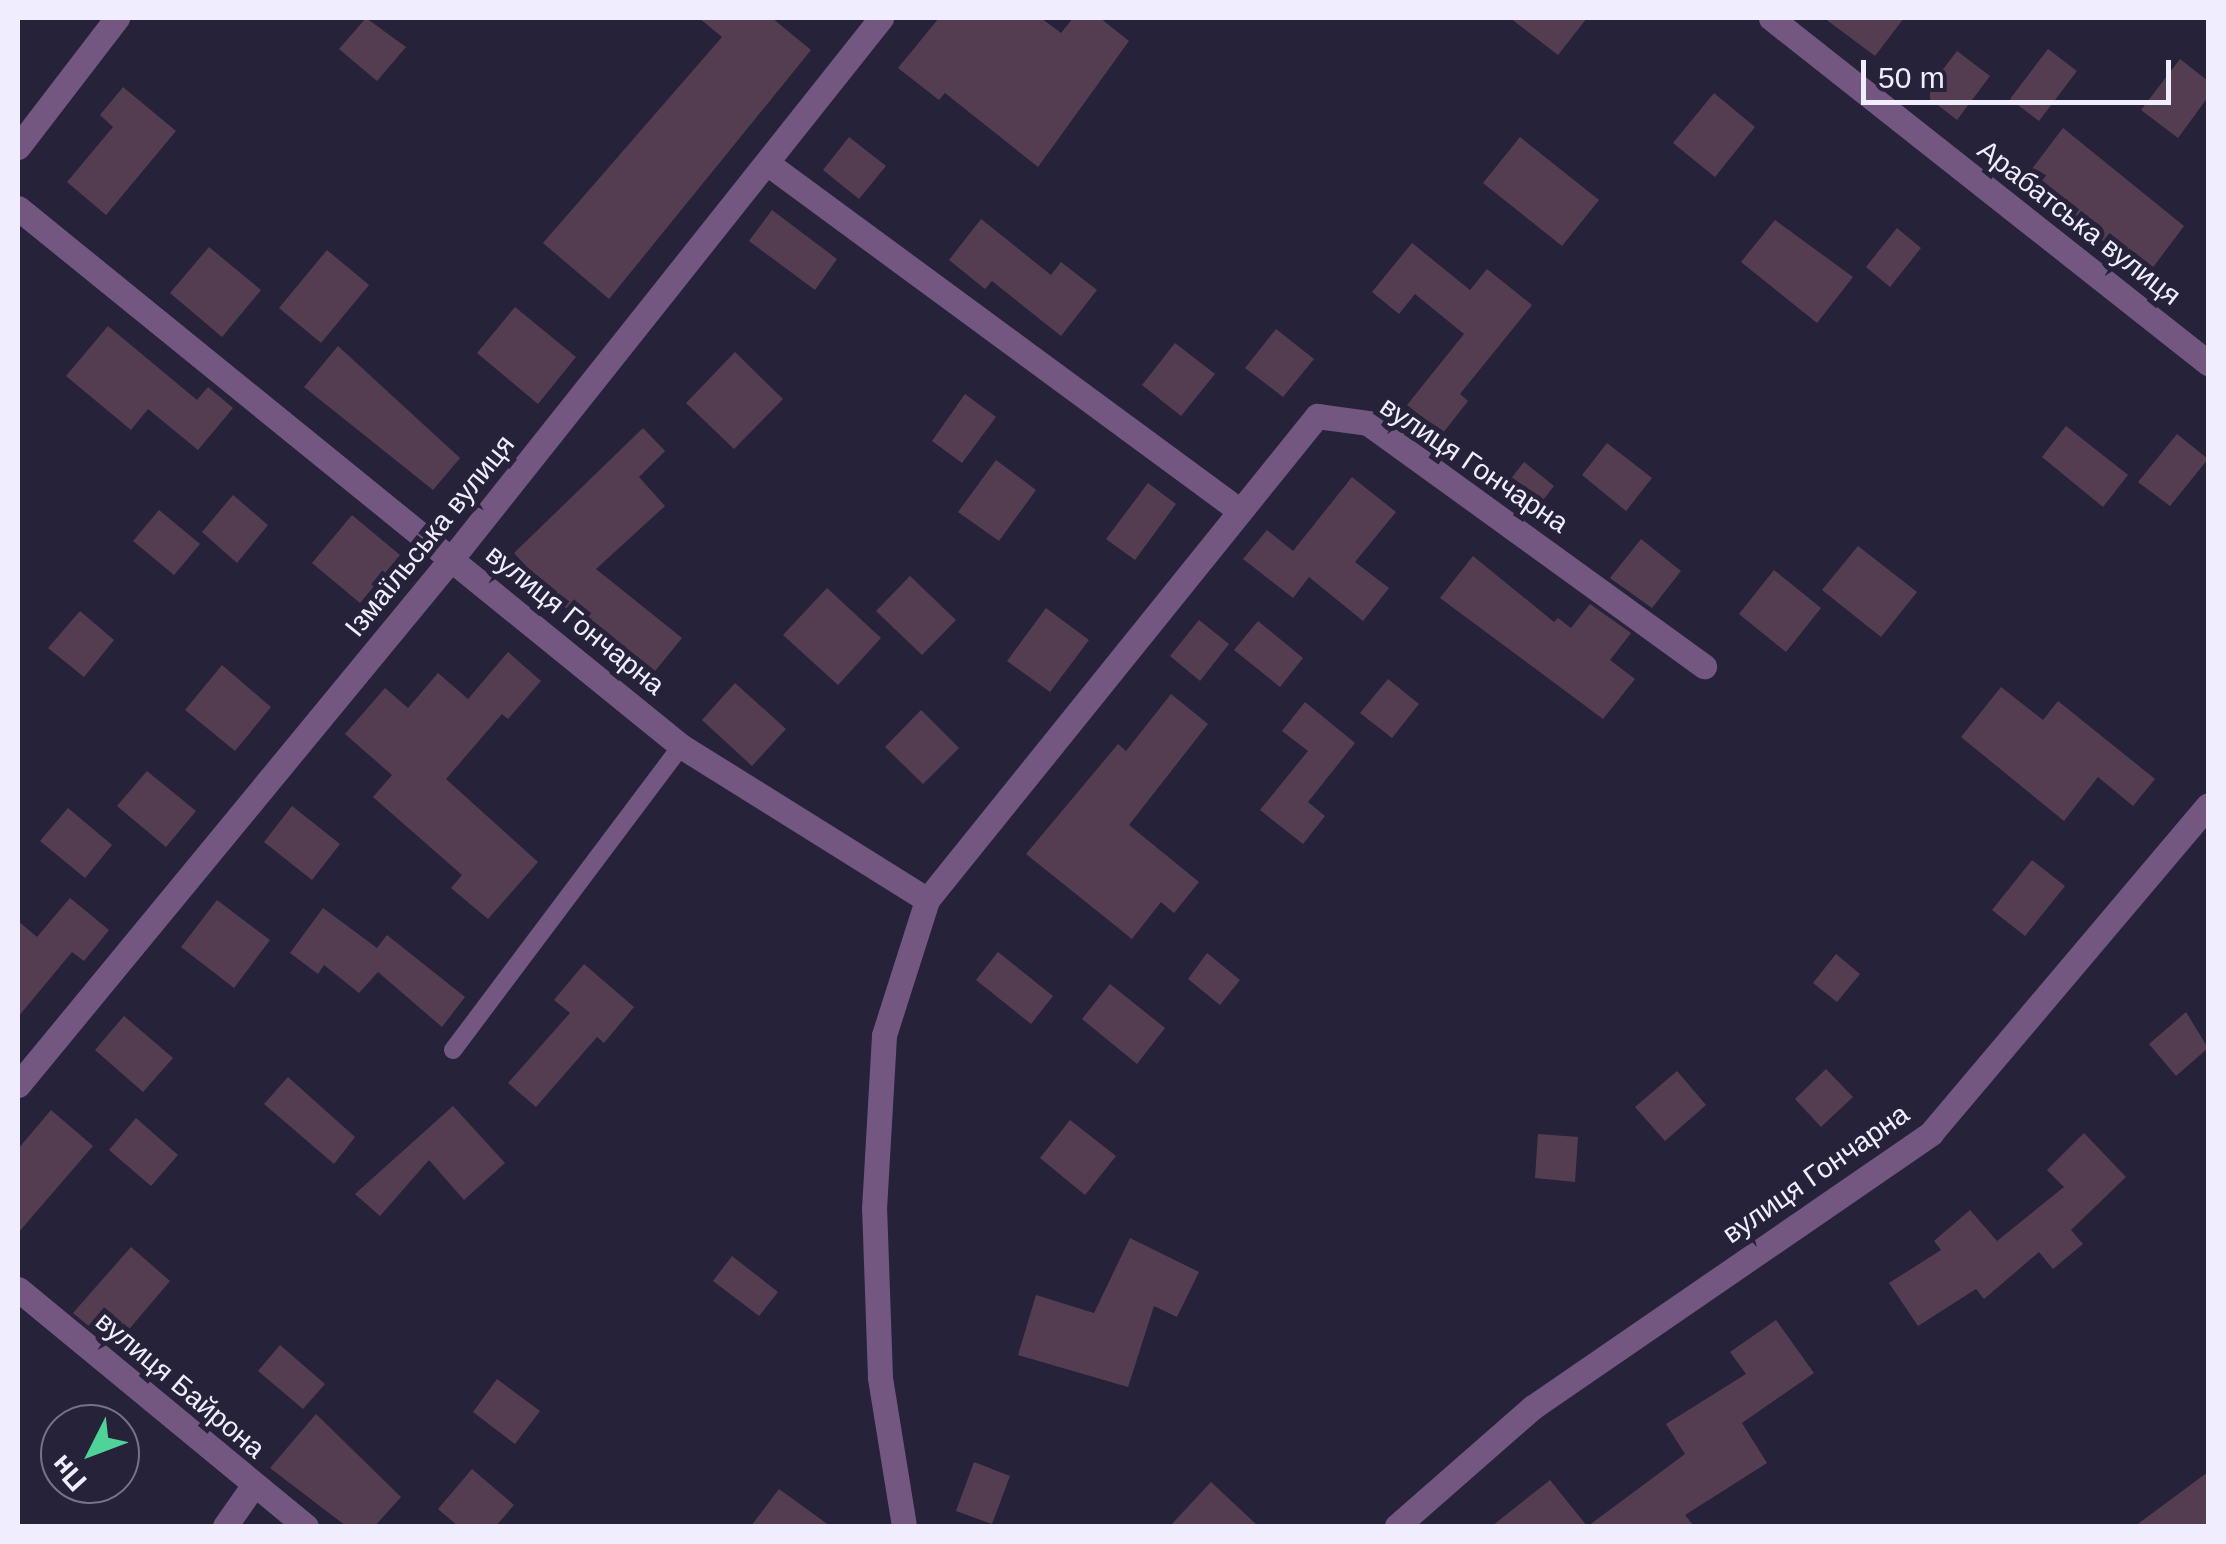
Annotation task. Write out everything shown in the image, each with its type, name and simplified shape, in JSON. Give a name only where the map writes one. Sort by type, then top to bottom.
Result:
[{"type":"street","points":[[18,146],[118,18]]},
{"type":"street","name":"Ізмаїльська вулиця","points":[[18,1084],[452,558],[880,18]]},
{"type":"street","name":"Арабатська вулиця","points":[[1771,18],[2208,363]]},
{"type":"street","points":[[768,163],[1236,508]]},
{"type":"street","name":"вулиця Гончарна","points":[[18,208],[681,746],[926,900]]},
{"type":"street","name":"вулиця Гончарна","points":[[904,1526],[880,1377],[874,1209],[884,1034],[926,900],[1236,508],[1317,416],[1368,423],[1704,666]]},
{"type":"street","name":"вулиця Гончарна","points":[[1397,1526],[1533,1406],[1931,1132],[2208,806]]},
{"type":"street","name":"вулиця Байрона","points":[[18,1288],[306,1526]]},
{"type":"street","points":[[225,1526],[254,1486]]},
{"type":"lane","points":[[453,1050],[681,746]]},
{"type":"building","points":[[366,18],[406,47],[377,81],[339,49]]},
{"type":"building","points":[[699,18],[772,18],[811,50],[609,299],[543,243],[722,37]]},
{"type":"building","points":[[939,18],[1041,18],[1061,33],[1073,18],[1100,18],[1129,41],[1038,167],[945,93],[939,100],[898,68]]},
{"type":"building","points":[[1510,18],[1587,18],[1558,55]]},
{"type":"building","points":[[1824,18],[1904,18],[1875,56]]},
{"type":"building","points":[[2048,49],[2077,71],[2039,121],[2010,99]]},
{"type":"building","points":[[1957,51],[1990,76],[1957,120],[1930,99],[1930,86]]},
{"type":"building","points":[[2180,59],[2208,81],[2208,97],[2178,138],[2141,110]]},
{"type":"building","points":[[123,87],[176,131],[106,215],[67,182],[113,127],[100,115]]},
{"type":"building","points":[[1714,93],[1755,127],[1715,177],[1673,143]]},
{"type":"building","points":[[2063,128],[2184,226],[2148,274],[2022,182]]},
{"type":"building","points":[[849,137],[886,166],[859,199],[823,170]]},
{"type":"building","points":[[1520,137],[1599,200],[1562,246],[1483,183]]},
{"type":"building","points":[[772,210],[837,259],[815,290],[749,241]]},
{"type":"building","points":[[981,219],[1051,275],[1061,262],[1097,290],[1061,336],[992,281],[985,289],[949,260]]},
{"type":"building","points":[[1775,220],[1853,277],[1817,323],[1741,262]]},
{"type":"building","points":[[1897,228],[1921,248],[1890,287],[1866,267]]},
{"type":"building","points":[[1412,243],[1470,290],[1487,269],[1532,305],[1460,394],[1468,401],[1443,433],[1407,405],[1464,334],[1415,294],[1399,314],[1372,292]]},
{"type":"building","points":[[209,247],[261,290],[222,337],[170,293]]},
{"type":"building","points":[[327,250],[369,285],[321,343],[279,308]]},
{"type":"building","points":[[515,307],[576,357],[538,404],[477,353]]},
{"type":"building","points":[[108,326],[197,400],[208,387],[233,408],[198,450],[148,409],[131,430],[66,376]]},
{"type":"building","points":[[1276,329],[1314,359],[1283,397],[1245,368]]},
{"type":"building","points":[[1175,343],[1215,374],[1181,416],[1142,385]]},
{"type":"building","points":[[338,346],[460,458],[433,490],[304,387]]},
{"type":"building","points":[[735,352],[783,399],[734,449],[686,403]]},
{"type":"building","points":[[965,394],[996,417],[962,463],[932,441]]},
{"type":"building","points":[[2066,426],[2128,475],[2103,507],[2042,457]]},
{"type":"building","points":[[643,428],[665,451],[639,477],[665,506],[596,569],[682,638],[651,676],[561,604],[514,553]]},
{"type":"building","points":[[2177,434],[2208,459],[2170,506],[2138,482]]},
{"type":"building","points":[[1607,443],[1652,478],[1626,511],[1582,475]]},
{"type":"building","points":[[996,460],[1036,490],[999,541],[958,512]]},
{"type":"building","points":[[1524,462],[1554,486],[1532,514],[1502,490]]},
{"type":"building","points":[[1352,477],[1396,512],[1355,562],[1389,588],[1363,621],[1309,577],[1293,598],[1243,559],[1267,530],[1293,551]]},
{"type":"building","points":[[1148,483],[1176,504],[1135,560],[1106,539]]},
{"type":"building","points":[[233,495],[268,525],[237,563],[202,532]]},
{"type":"building","points":[[159,510],[200,544],[174,575],[133,541]]},
{"type":"building","points":[[352,515],[400,555],[360,603],[312,563]]},
{"type":"building","points":[[1641,539],[1681,571],[1652,608],[1610,578]]},
{"type":"building","points":[[1858,546],[1917,592],[1881,637],[1822,590]]},
{"type":"building","points":[[1473,556],[1554,622],[1558,618],[1571,628],[1590,604],[1631,633],[1610,660],[1635,679],[1603,719],[1440,598]]},
{"type":"building","points":[[1774,570],[1821,608],[1786,652],[1739,614]]},
{"type":"building","points":[[910,576],[956,620],[922,655],[876,611]]},
{"type":"building","points":[[827,588],[881,638],[838,685],[783,635]]},
{"type":"building","points":[[1046,608],[1089,640],[1050,692],[1007,661]]},
{"type":"building","points":[[80,611],[114,640],[84,677],[48,648]]},
{"type":"building","points":[[1199,620],[1229,644],[1200,681],[1170,656]]},
{"type":"building","points":[[1258,621],[1303,658],[1280,687],[1234,650]]},
{"type":"building","points":[[508,652],[541,681],[508,719],[502,714],[446,779],[538,862],[488,919],[451,888],[462,875],[373,797],[392,775],[345,734],[385,688],[408,708],[438,673],[468,699]]},
{"type":"building","points":[[222,665],[271,707],[235,751],[185,710]]},
{"type":"building","points":[[1388,679],[1419,704],[1392,738],[1360,713]]},
{"type":"building","points":[[735,683],[786,729],[752,766],[702,720]]},
{"type":"building","points":[[2001,687],[2043,720],[2058,701],[2155,779],[2133,806],[2098,777],[2064,821],[1961,737]]},
{"type":"building","points":[[1171,694],[1208,724],[1129,825],[1199,882],[1174,913],[1161,902],[1132,939],[1026,854],[1118,744],[1126,751]]},
{"type":"building","points":[[1305,702],[1355,743],[1308,802],[1325,816],[1303,844],[1260,810],[1308,751],[1282,731]]},
{"type":"building","points":[[921,710],[959,748],[923,784],[885,747]]},
{"type":"building","points":[[147,771],[196,811],[166,847],[117,806]]},
{"type":"building","points":[[292,806],[340,844],[312,880],[264,842]]},
{"type":"building","points":[[68,808],[112,845],[85,878],[40,841]]},
{"type":"building","points":[[2032,860],[2065,886],[2025,936],[1992,910]]},
{"type":"building","points":[[70,898],[109,930],[84,961],[72,952],[18,1017],[18,921],[37,937]]},
{"type":"building","points":[[217,900],[270,940],[234,988],[181,947]]},
{"type":"building","points":[[323,908],[377,948],[387,935],[465,997],[442,1027],[378,972],[359,993],[324,965],[318,974],[290,953]]},
{"type":"building","points":[[998,952],[1053,996],[1031,1024],[976,980]]},
{"type":"building","points":[[1207,953],[1240,980],[1220,1005],[1188,979]]},
{"type":"building","points":[[1836,954],[1860,974],[1837,1002],[1813,983]]},
{"type":"building","points":[[584,964],[634,1007],[604,1043],[597,1037],[536,1107],[508,1083],[570,1013],[554,1000]]},
{"type":"building","points":[[1110,984],[1165,1028],[1137,1064],[1082,1019]]},
{"type":"building","points":[[2186,1012],[2208,1048],[2176,1076],[2149,1044]]},
{"type":"building","points":[[124,1016],[173,1058],[143,1092],[95,1050]]},
{"type":"building","points":[[1826,1069],[1853,1097],[1821,1127],[1795,1099]]},
{"type":"building","points":[[1677,1071],[1706,1105],[1665,1141],[1635,1107]]},
{"type":"building","points":[[288,1077],[355,1137],[334,1164],[264,1104]]},
{"type":"building","points":[[453,1106],[505,1163],[464,1200],[429,1160],[380,1216],[355,1194]]},
{"type":"building","points":[[51,1110],[93,1146],[18,1233],[18,1149]]},
{"type":"building","points":[[136,1118],[178,1155],[151,1186],[109,1150]]},
{"type":"building","points":[[1070,1120],[1116,1156],[1085,1195],[1040,1158]]},
{"type":"building","points":[[2084,1133],[2126,1177],[2071,1230],[2083,1244],[2053,1269],[2039,1252],[1984,1299],[1976,1289],[1918,1326],[1889,1283],[1941,1250],[1934,1241],[1970,1210],[1997,1241],[2064,1187],[2047,1170]]},
{"type":"building","points":[[1538,1134],[1578,1137],[1575,1182],[1535,1178]]},
{"type":"building","points":[[1130,1238],[1199,1272],[1177,1317],[1154,1306],[1128,1387],[1018,1355],[1036,1295],[1094,1313]]},
{"type":"building","points":[[131,1247],[170,1281],[114,1347],[73,1313]]},
{"type":"building","points":[[732,1256],[778,1292],[759,1316],[713,1281]]},
{"type":"building","points":[[1776,1320],[1814,1373],[1742,1423],[1767,1463],[1685,1515],[1694,1526],[1588,1526],[1685,1454],[1666,1424],[1746,1374],[1730,1352]]},
{"type":"building","points":[[280,1345],[325,1384],[303,1409],[258,1371]]},
{"type":"building","points":[[497,1379],[540,1411],[515,1444],[473,1412]]},
{"type":"building","points":[[316,1414],[401,1497],[375,1526],[346,1526],[270,1468]]},
{"type":"building","points":[[974,1462],[1010,1476],[992,1524],[956,1511]]},
{"type":"building","points":[[472,1469],[514,1505],[496,1526],[458,1526],[438,1509]]},
{"type":"building","points":[[2208,1472],[2208,1526],[2135,1526]]},
{"type":"building","points":[[1550,1480],[1587,1526],[1492,1526]]},
{"type":"building","points":[[1211,1482],[1258,1526],[1170,1526]]},
{"type":"building","points":[[779,1489],[830,1526],[751,1526]]}]
